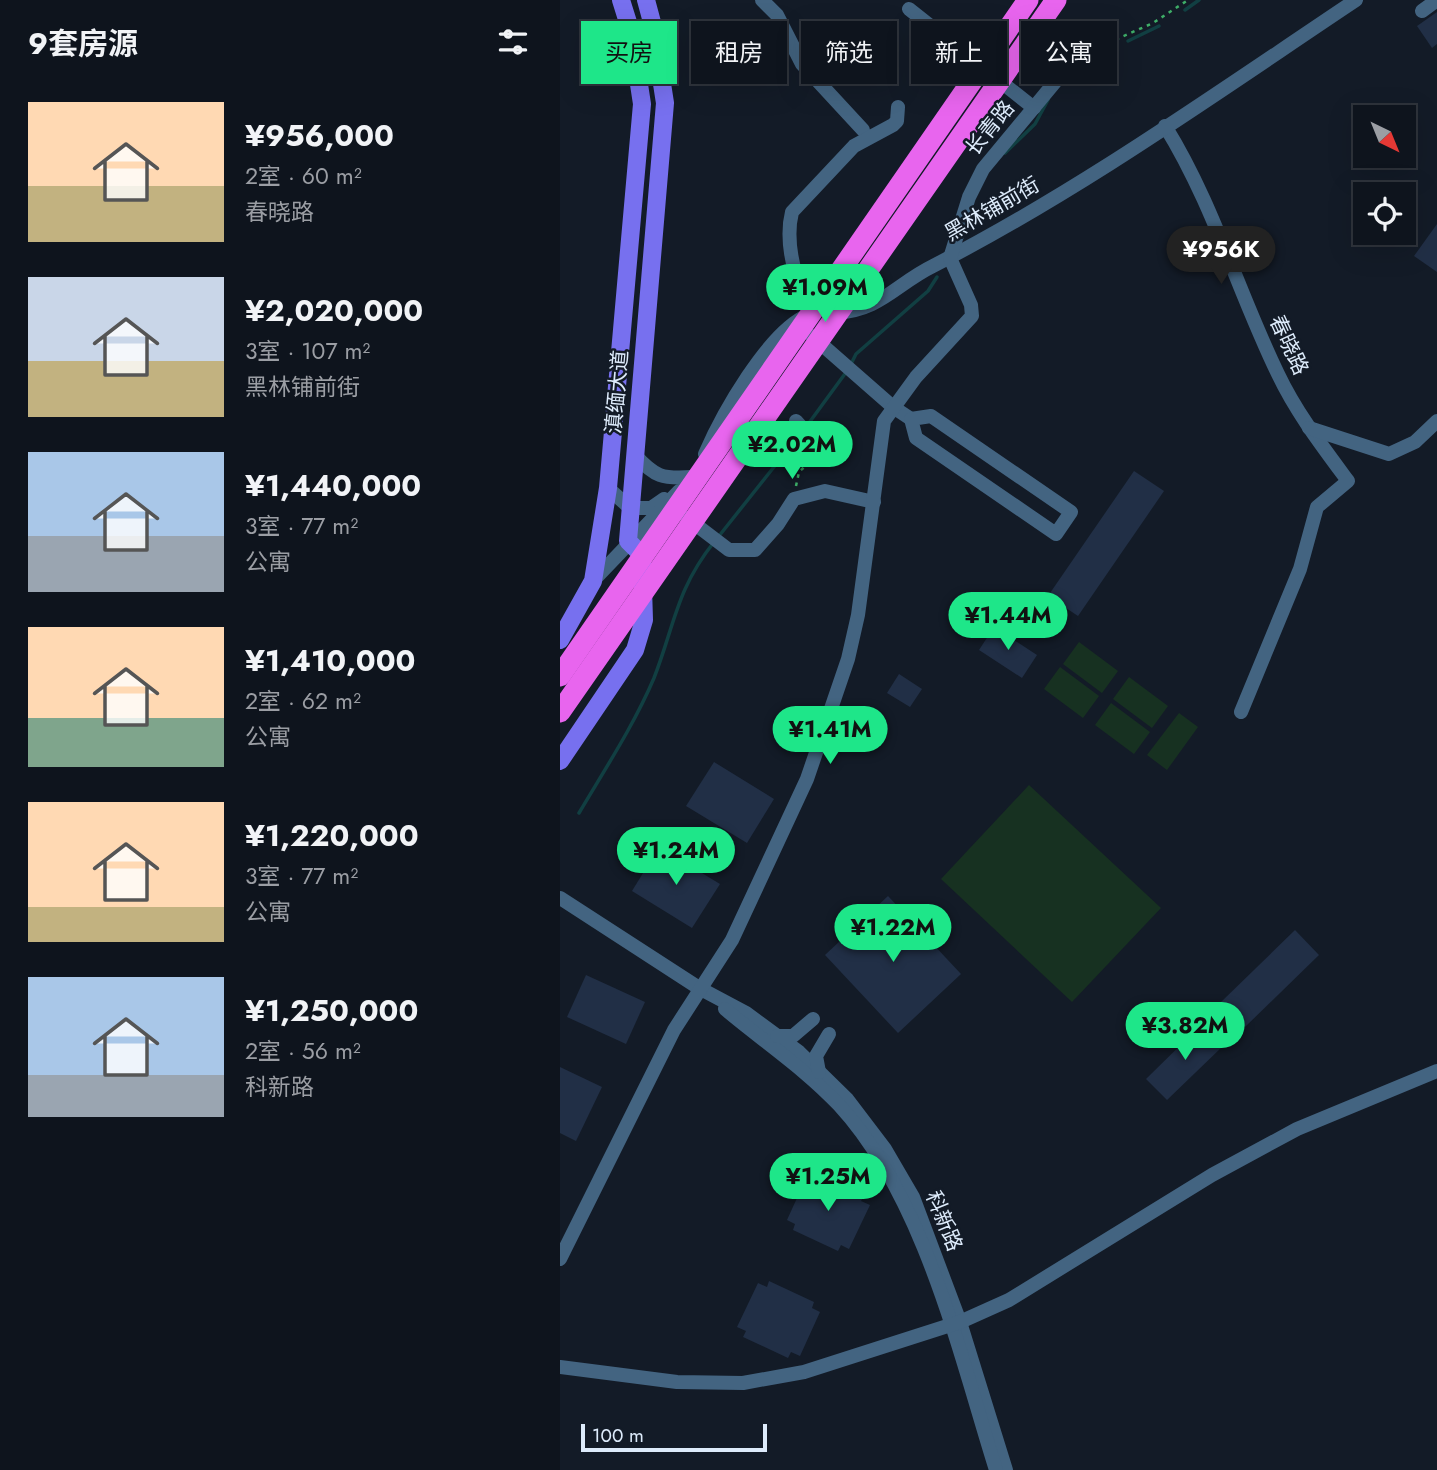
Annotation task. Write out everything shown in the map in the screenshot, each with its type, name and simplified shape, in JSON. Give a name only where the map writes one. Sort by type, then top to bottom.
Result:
[{"type":"highway","points":[[560,676],[1028,0]]},
{"type":"highway","points":[[560,712],[1056,0]]},
{"type":"main road","name":"滇缅大道","points":[[560,640],[593,582],[608,488],[642,104],[631,32],[621,0]]},
{"type":"main road","name":"滇缅大道","points":[[628,541],[665,103],[653,26],[646,0]]},
{"type":"main road","points":[[560,761],[635,650],[644,620],[642,555],[628,541]]},
{"type":"street","points":[[762,0],[777,15],[802,64],[863,130]]},
{"type":"street","name":"黑林铺前街","points":[[692,477],[719,422],[778,336],[795,321],[810,314],[853,311],[878,304],[931,267],[982,242],[1356,0]]},
{"type":"street","points":[[1422,11],[1437,0]]},
{"type":"street","points":[[909,9],[1034,108]]},
{"type":"street","name":"长青路","points":[[950,258],[976,181],[1054,84]]},
{"type":"street","points":[[810,314],[795,272],[790,222],[792,212],[854,146],[897,121],[898,107]]},
{"type":"street","name":"春晓路","points":[[1164,126],[1188,163],[1278,375],[1309,428],[1348,481],[1317,507],[1300,569],[1241,712]]},
{"type":"street","points":[[560,1259],[674,1030],[732,940],[807,779],[848,659],[858,615],[874,502],[878,442],[884,421],[972,316],[971,305],[950,258]]},
{"type":"street","points":[[795,321],[893,407],[911,419],[916,438],[1056,534],[1071,512],[931,416],[911,419]]},
{"type":"street","points":[[796,421],[816,443]]},
{"type":"street","points":[[1309,428],[1389,454],[1415,442],[1437,421]]},
{"type":"street","points":[[635,455],[650,472],[668,479],[692,477]]},
{"type":"street","points":[[608,488],[630,508],[651,508],[692,477]]},
{"type":"street","points":[[642,555],[692,477]]},
{"type":"street","points":[[593,582],[628,541],[692,477]]},
{"type":"street","points":[[671,508],[729,550],[754,550],[778,524],[794,499],[825,491],[874,502]]},
{"type":"street","name":"科新路","points":[[560,898],[699,988],[792,1060],[840,1106],[869,1145],[904,1202],[955,1323],[996,1470]]},
{"type":"street","name":"科新路","points":[[699,988],[746,1013],[820,1073],[847,1099],[885,1149],[913,1197],[1006,1470]]},
{"type":"street","points":[[777,1037],[793,1036],[813,1019]]},
{"type":"street","points":[[820,1073],[816,1056],[829,1034]]},
{"type":"street","points":[[560,1367],[677,1382],[743,1383],[804,1372],[955,1323],[1009,1300],[1212,1175],[1297,1129],[1437,1071]]},
{"type":"path","points":[[1117,40],[1188,0]]},
{"type":"path","points":[[794,499],[799,472],[822,450],[816,443]]},
{"type":"green space","points":[[1079,642],[1118,671],[1102,693],[1063,664]]},
{"type":"green space","points":[[1060,667],[1099,696],[1083,718],[1044,689]]},
{"type":"green space","points":[[1129,677],[1168,706],[1152,728],[1113,699]]},
{"type":"green space","points":[[1111,703],[1150,732],[1134,754],[1095,725]]},
{"type":"green space","points":[[1179,713],[1198,727],[1167,770],[1147,755]]},
{"type":"green space","points":[[1029,785],[1161,908],[1072,1002],[941,879]]},
{"type":"building","points":[[1437,12],[1437,44],[1432,48],[1417,26]]},
{"type":"building","points":[[1437,224],[1437,272],[1414,256]]},
{"type":"building","points":[[1134,471],[1164,491],[1078,616],[1048,596]]},
{"type":"building","points":[[994,627],[1037,655],[1022,678],[979,650]]},
{"type":"building","points":[[899,674],[922,689],[910,707],[887,693]]},
{"type":"building","points":[[714,762],[774,799],[747,843],[686,806]]},
{"type":"building","points":[[659,847],[720,884],[692,928],[632,891]]},
{"type":"building","points":[[888,896],[961,974],[898,1033],[825,955]]},
{"type":"building","points":[[1295,930],[1319,955],[1245,1027],[1221,1002]]},
{"type":"building","points":[[586,975],[645,1002],[626,1044],[567,1017]]},
{"type":"building","points":[[1202,1024],[1223,1046],[1167,1100],[1146,1079]]},
{"type":"building","points":[[560,1067],[602,1087],[576,1141],[560,1133]]},
{"type":"building","points":[[819,1175],[864,1196],[861,1201],[870,1205],[849,1249],[841,1245],[838,1251],[793,1230],[795,1224],[787,1220],[807,1176],[816,1180]]},
{"type":"building","points":[[769,1281],[814,1302],[812,1308],[820,1312],[800,1356],[791,1352],[788,1358],[743,1337],[746,1331],[737,1327],[758,1283],[767,1287]]},
{"type":"waterway","points":[[1185,10],[1199,0]]},
{"type":"waterway","points":[[1128,41],[1159,26]]},
{"type":"waterway","points":[[1005,153],[1035,124],[1048,100]]},
{"type":"waterway","points":[[851,364],[856,354],[928,291],[937,277]]},
{"type":"waterway","points":[[806,427],[847,371]]},
{"type":"waterway","points":[[719,536],[801,433]]},
{"type":"waterway","points":[[579,813],[638,713],[654,678],[684,592],[701,559],[714,542]]}]
